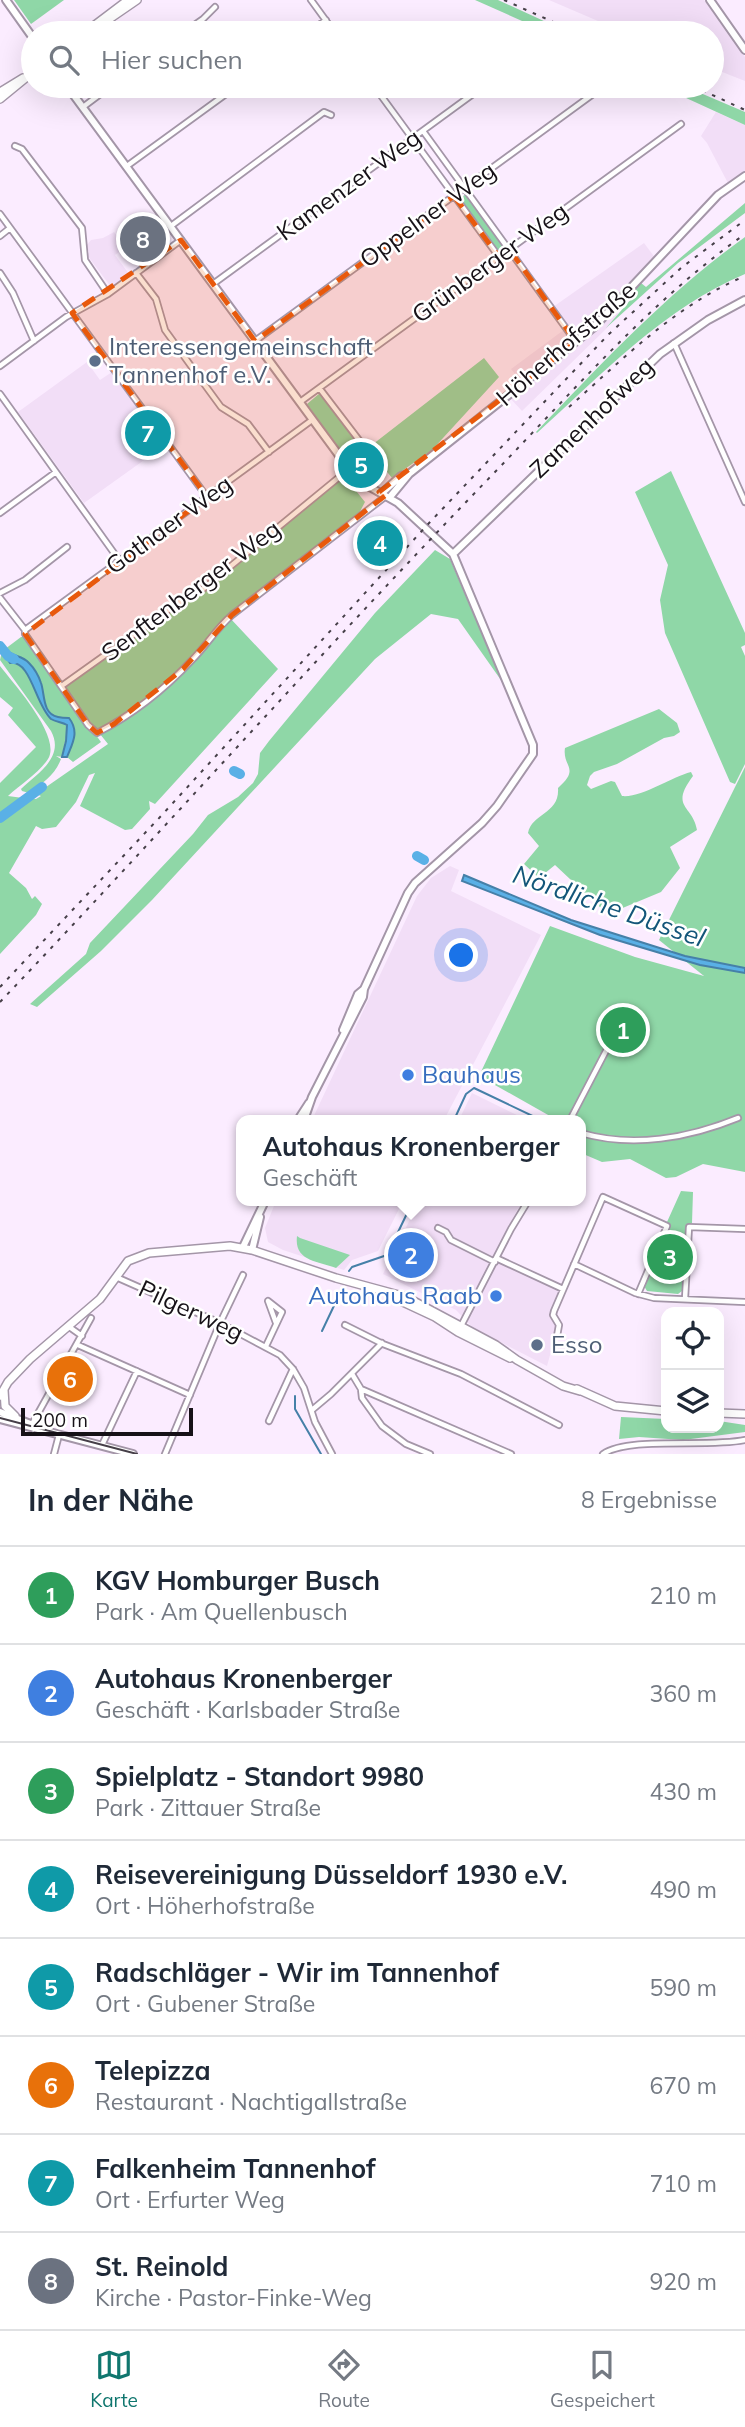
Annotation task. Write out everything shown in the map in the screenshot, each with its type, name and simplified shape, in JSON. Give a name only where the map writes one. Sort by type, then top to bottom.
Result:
[{"type":"main road","points":[[102,21],[128,0]]},
{"type":"main road","points":[[105,21],[137,0]]},
{"type":"main road","points":[[0,92],[21,78]]},
{"type":"main road","points":[[0,99],[21,82]]},
{"type":"main road","points":[[15,1416],[5,1406],[1,1392],[30,1359],[100,1298],[128,1261],[149,1253],[230,1246],[243,1247],[406,1297],[496,1345],[563,1386],[622,1408],[661,1411]]},
{"type":"main road","points":[[375,1289],[455,1326],[461,1326],[467,1333],[495,1347],[501,1355]]},
{"type":"main road","points":[[435,1317],[501,1355],[517,1360]]},
{"type":"main road","points":[[724,1413],[745,1414]]},
{"type":"street","points":[[6,0],[21,21]]},
{"type":"street","points":[[311,0],[326,20]]},
{"type":"street","points":[[710,0],[745,50]]},
{"type":"street","points":[[200,21],[215,7]]},
{"type":"street","points":[[76,98],[343,462],[368,486],[386,495],[453,554],[533,745],[533,754],[490,815],[415,883],[408,893],[352,1019],[301,1115]]},
{"type":"street","points":[[83,107],[95,98]]},
{"type":"street","points":[[127,166],[220,98]]},
{"type":"street","points":[[383,98],[499,257]]},
{"type":"street","name":"Kamenzer Weg","points":[[213,284],[468,98]]},
{"type":"street","name":"Oppelner Weg","points":[[255,341],[588,98]]},
{"type":"street","points":[[171,226],[324,111],[331,115]]},
{"type":"street","name":"Grünberger Weg","points":[[300,403],[681,124]]},
{"type":"street","points":[[423,131],[576,342]]},
{"type":"street","points":[[15,146],[22,149],[82,228],[85,260],[108,294]]},
{"type":"street","name":"Höherhofstraße","points":[[25,630],[25,634],[61,687],[88,725],[97,733],[141,705],[193,659],[222,623],[386,495],[401,476],[409,474],[576,342],[614,309],[718,195],[745,176]]},
{"type":"street","points":[[0,214],[206,497]]},
{"type":"street","points":[[0,236],[10,228]]},
{"type":"street","points":[[0,366],[72,313],[108,294],[181,240]]},
{"type":"street","points":[[136,273],[156,299],[165,330],[221,407],[248,424],[269,452]]},
{"type":"street","points":[[0,274],[13,293],[34,341]]},
{"type":"street","name":"Zamenhofweg","points":[[453,554],[632,379],[674,343],[745,300]]},
{"type":"street","points":[[674,343],[745,502]]},
{"type":"street","points":[[320,388],[362,444],[362,449],[343,462]]},
{"type":"street","points":[[0,394],[119,560]]},
{"type":"street","name":"Gothaer Weg","points":[[25,630],[313,420]]},
{"type":"street","name":"Senftenberger Weg","points":[[63,685],[178,603],[203,589],[349,468]]},
{"type":"street","points":[[0,513],[55,472]]},
{"type":"street","points":[[25,630],[0,596],[67,547]]},
{"type":"street","points":[[573,1115],[620,1024]]},
{"type":"street","points":[[306,1115],[310,1101]]},
{"type":"street","points":[[586,1134],[617,1139],[667,1138],[697,1133],[738,1118]]},
{"type":"street","points":[[557,1336],[559,1325],[553,1315],[603,1197],[667,1226],[638,1294]]},
{"type":"street","points":[[243,1247],[263,1206]]},
{"type":"street","points":[[461,1326],[525,1206]]},
{"type":"street","points":[[253,1250],[261,1212]]},
{"type":"street","points":[[685,1299],[689,1227],[745,1229]]},
{"type":"street","points":[[439,1228],[446,1232],[451,1240],[563,1289]]},
{"type":"street","points":[[574,1265],[638,1294],[654,1298],[745,1302]]},
{"type":"street","points":[[165,1454],[243,1275]]},
{"type":"street","name":"Pilgerweg","points":[[115,1276],[220,1323],[280,1355],[293,1369],[304,1388],[315,1422],[332,1454]]},
{"type":"street","points":[[31,1426],[91,1318]]},
{"type":"street","name":"Pilgerweg","points":[[266,1346],[276,1323]]},
{"type":"street","points":[[67,1325],[82,1336]]},
{"type":"street","points":[[345,1325],[382,1343],[461,1374],[559,1425]]},
{"type":"street","points":[[312,1410],[382,1343]]},
{"type":"street","points":[[78,1345],[190,1395]]},
{"type":"street","points":[[269,1421],[293,1369]]},
{"type":"street","points":[[102,1445],[137,1371]]},
{"type":"street","points":[[352,1374],[361,1389],[362,1398],[382,1426],[406,1444],[430,1454]]},
{"type":"street","points":[[361,1389],[511,1454]]},
{"type":"street","points":[[0,1412],[15,1416],[31,1426]]},
{"type":"street","points":[[0,1419],[133,1454]]},
{"type":"street","points":[[54,1454],[60,1434]]},
{"type":"street","points":[[603,1454],[621,1446],[640,1444],[700,1445],[745,1440]]},
{"type":"street","points":[[640,1444],[641,1454]]},
{"type":"highlighted area","points":[[454,196],[499,257],[509,249],[576,342],[379,492],[386,495],[232,615],[183,669],[114,724],[97,733],[88,725],[25,634],[207,497],[72,313],[181,240],[255,341]]},
{"type":"shaded area","points":[[549,0],[704,0],[719,21],[598,21]]},
{"type":"shaded area","points":[[724,28],[745,57],[745,81],[724,73]]},
{"type":"shaded area","points":[[716,112],[745,125],[745,175],[729,185],[701,136]]},
{"type":"shaded area","points":[[114,232],[127,247],[115,255],[129,274],[111,287],[87,255],[89,252],[86,246],[91,240]]},
{"type":"shaded area","points":[[644,243],[656,259],[602,318],[523,384],[511,369],[565,329],[553,307]]},
{"type":"shaded area","points":[[614,310],[618,314],[607,328],[522,411],[509,397]]},
{"type":"shaded area","points":[[87,362],[100,380],[112,372],[141,412],[131,420],[154,453],[84,503],[18,412]]},
{"type":"shaded area","points":[[450,866],[459,870],[451,891],[541,935],[447,1115],[314,1115],[417,896],[431,878]]},
{"type":"shaded area","points":[[472,1093],[517,1115],[461,1115]]},
{"type":"shaded area","points":[[274,1206],[400,1206],[378,1251],[352,1260],[344,1270],[283,1250],[268,1242],[265,1228]]},
{"type":"shaded area","points":[[417,1206],[521,1206],[493,1259],[561,1290],[551,1311],[551,1316],[558,1326],[547,1366],[473,1328],[456,1310],[383,1274]]},
{"type":"green space","points":[[14,0],[64,0],[35,21],[29,21]]},
{"type":"green space","points":[[475,0],[498,0],[544,21],[522,21]]},
{"type":"green space","points":[[686,98],[712,98],[745,112],[745,125]]},
{"type":"green space","points":[[466,194],[505,248],[498,253],[459,199]]},
{"type":"green space","points":[[745,203],[745,213],[678,263],[606,328],[633,297],[631,294],[641,283],[646,287]]},
{"type":"green space","points":[[745,237],[745,274],[715,288],[660,324],[536,432],[662,305]]},
{"type":"green space","points":[[484,358],[499,377],[432,450],[392,478],[368,448]]},
{"type":"green space","points":[[320,393],[361,443],[344,456],[307,404]]},
{"type":"green space","points":[[671,471],[745,633],[745,645],[741,647],[745,656],[745,764],[735,784],[730,782],[665,633],[660,600],[668,565],[635,492]]},
{"type":"green space","points":[[344,476],[365,502],[356,519],[264,594],[230,618],[278,669],[155,804],[149,801],[150,809],[132,829],[125,830],[80,806],[95,773],[89,775],[76,802],[56,827],[42,829],[36,826],[9,873],[26,888],[32,899],[35,896],[42,904],[36,915],[0,954],[0,819],[31,799],[41,796],[36,794],[108,744],[63,688],[171,609],[207,589]]},
{"type":"green space","points":[[435,550],[450,559],[503,683],[458,619],[431,614],[375,659],[152,900],[101,951],[37,1007],[30,1004],[86,954],[90,943],[208,815],[238,797],[253,783],[258,774],[260,753],[269,741],[375,613]]},
{"type":"green space","points":[[24,637],[101,742],[73,762],[67,757],[74,737],[74,728],[69,718],[53,715],[48,710],[32,668],[5,649]]},
{"type":"green space","points":[[2,651],[10,663],[17,664],[27,674],[49,716],[68,727],[62,757],[56,756],[61,759],[58,765],[48,778],[29,793],[21,789],[48,764],[55,749],[54,740],[51,731],[0,660]]},
{"type":"green space","points":[[0,666],[43,725],[51,749],[48,759],[40,769],[8,796],[23,798],[0,814],[0,783],[36,747],[8,715],[13,708],[0,697]]},
{"type":"green space","points":[[659,709],[677,723],[680,732],[617,764],[594,772],[587,785],[591,789],[615,782],[622,796],[630,796],[691,772],[693,776],[686,786],[683,801],[697,830],[670,847],[680,868],[661,892],[613,912],[602,909],[555,865],[539,878],[524,864],[539,846],[528,833],[535,821],[555,803],[558,788],[570,772],[565,748]]},
{"type":"green space","points":[[745,767],[745,1172],[703,1164],[676,1177],[666,1178],[630,1159],[602,1162],[586,1155],[586,1115],[548,1115],[479,1076],[550,926],[635,957],[704,976],[659,940]]},
{"type":"green space","points":[[681,1191],[693,1192],[692,1223],[686,1225],[682,1291],[678,1294],[647,1291],[644,1286],[670,1228],[667,1222]]},
{"type":"green space","points":[[297,1236],[350,1255],[336,1268],[308,1259],[299,1251]]},
{"type":"green space","points":[[621,1417],[661,1419],[661,1433],[724,1433],[724,1422],[745,1425],[745,1432],[683,1440],[639,1437],[619,1439]]},
{"type":"water","points":[[5,649],[26,660],[33,667],[41,683],[49,712],[58,717],[69,718],[72,723],[74,738],[67,757],[62,757],[67,725],[51,719],[28,675],[17,664],[10,663],[2,651]]},
{"type":"water","points":[[464,875],[571,920],[685,956],[745,968],[745,973],[700,965],[600,935],[462,881]]},
{"type":"waterway","points":[[0,646],[14,659]]},
{"type":"waterway","name":"Nördliche Düssel","points":[[234,771],[240,774]]},
{"type":"waterway","points":[[0,818],[42,787]]},
{"type":"waterway","name":"Nördliche Düssel","points":[[417,856],[424,860]]},
{"type":"waterway","points":[[456,1115],[466,1094],[474,1088],[531,1115]]},
{"type":"waterway","points":[[349,1271],[352,1267],[387,1255],[411,1206]]},
{"type":"waterway","points":[[322,1331],[341,1291]]},
{"type":"waterway","points":[[295,1396],[295,1409],[321,1454]]},
{"type":"tram line","points":[[0,1418],[137,1454]]},
{"type":"railway","points":[[504,0],[551,21]]},
{"type":"railway","points":[[719,98],[745,110]]},
{"type":"railway","points":[[0,987],[161,816],[430,522],[609,334],[681,268],[745,220]]},
{"type":"railway","points":[[0,1002],[371,603],[585,378],[678,288],[745,234]]},
{"type":"railway","points":[[569,407],[673,317],[745,276]]},
{"type":"place","name":"St. Reinold","points":[[143,239]]},
{"type":"place","name":"Interessengemeinschaft Tannenhof e.V.","points":[[95,361]]},
{"type":"place","name":"Falkenheim Tannenhof","points":[[148,433]]},
{"type":"place","name":"Radschläger - Wir im Tannenhof","points":[[361,465]]},
{"type":"place","name":"Reisevereinigung Düsseldorf 1930 e.V.","points":[[380,543]]},
{"type":"place","name":"KGV Homburger Busch","points":[[623,1030]]},
{"type":"place","name":"Bauhaus","points":[[408,1075]]},
{"type":"place","name":"Autohaus Kronenberger","points":[[411,1255]]},
{"type":"place","name":"Spielplatz - Standort 9980","points":[[670,1257]]},
{"type":"place","name":"Autohaus Raab","points":[[496,1296]]},
{"type":"place","name":"Esso","points":[[537,1345]]},
{"type":"place","name":"Telepizza","points":[[70,1379]]}]
